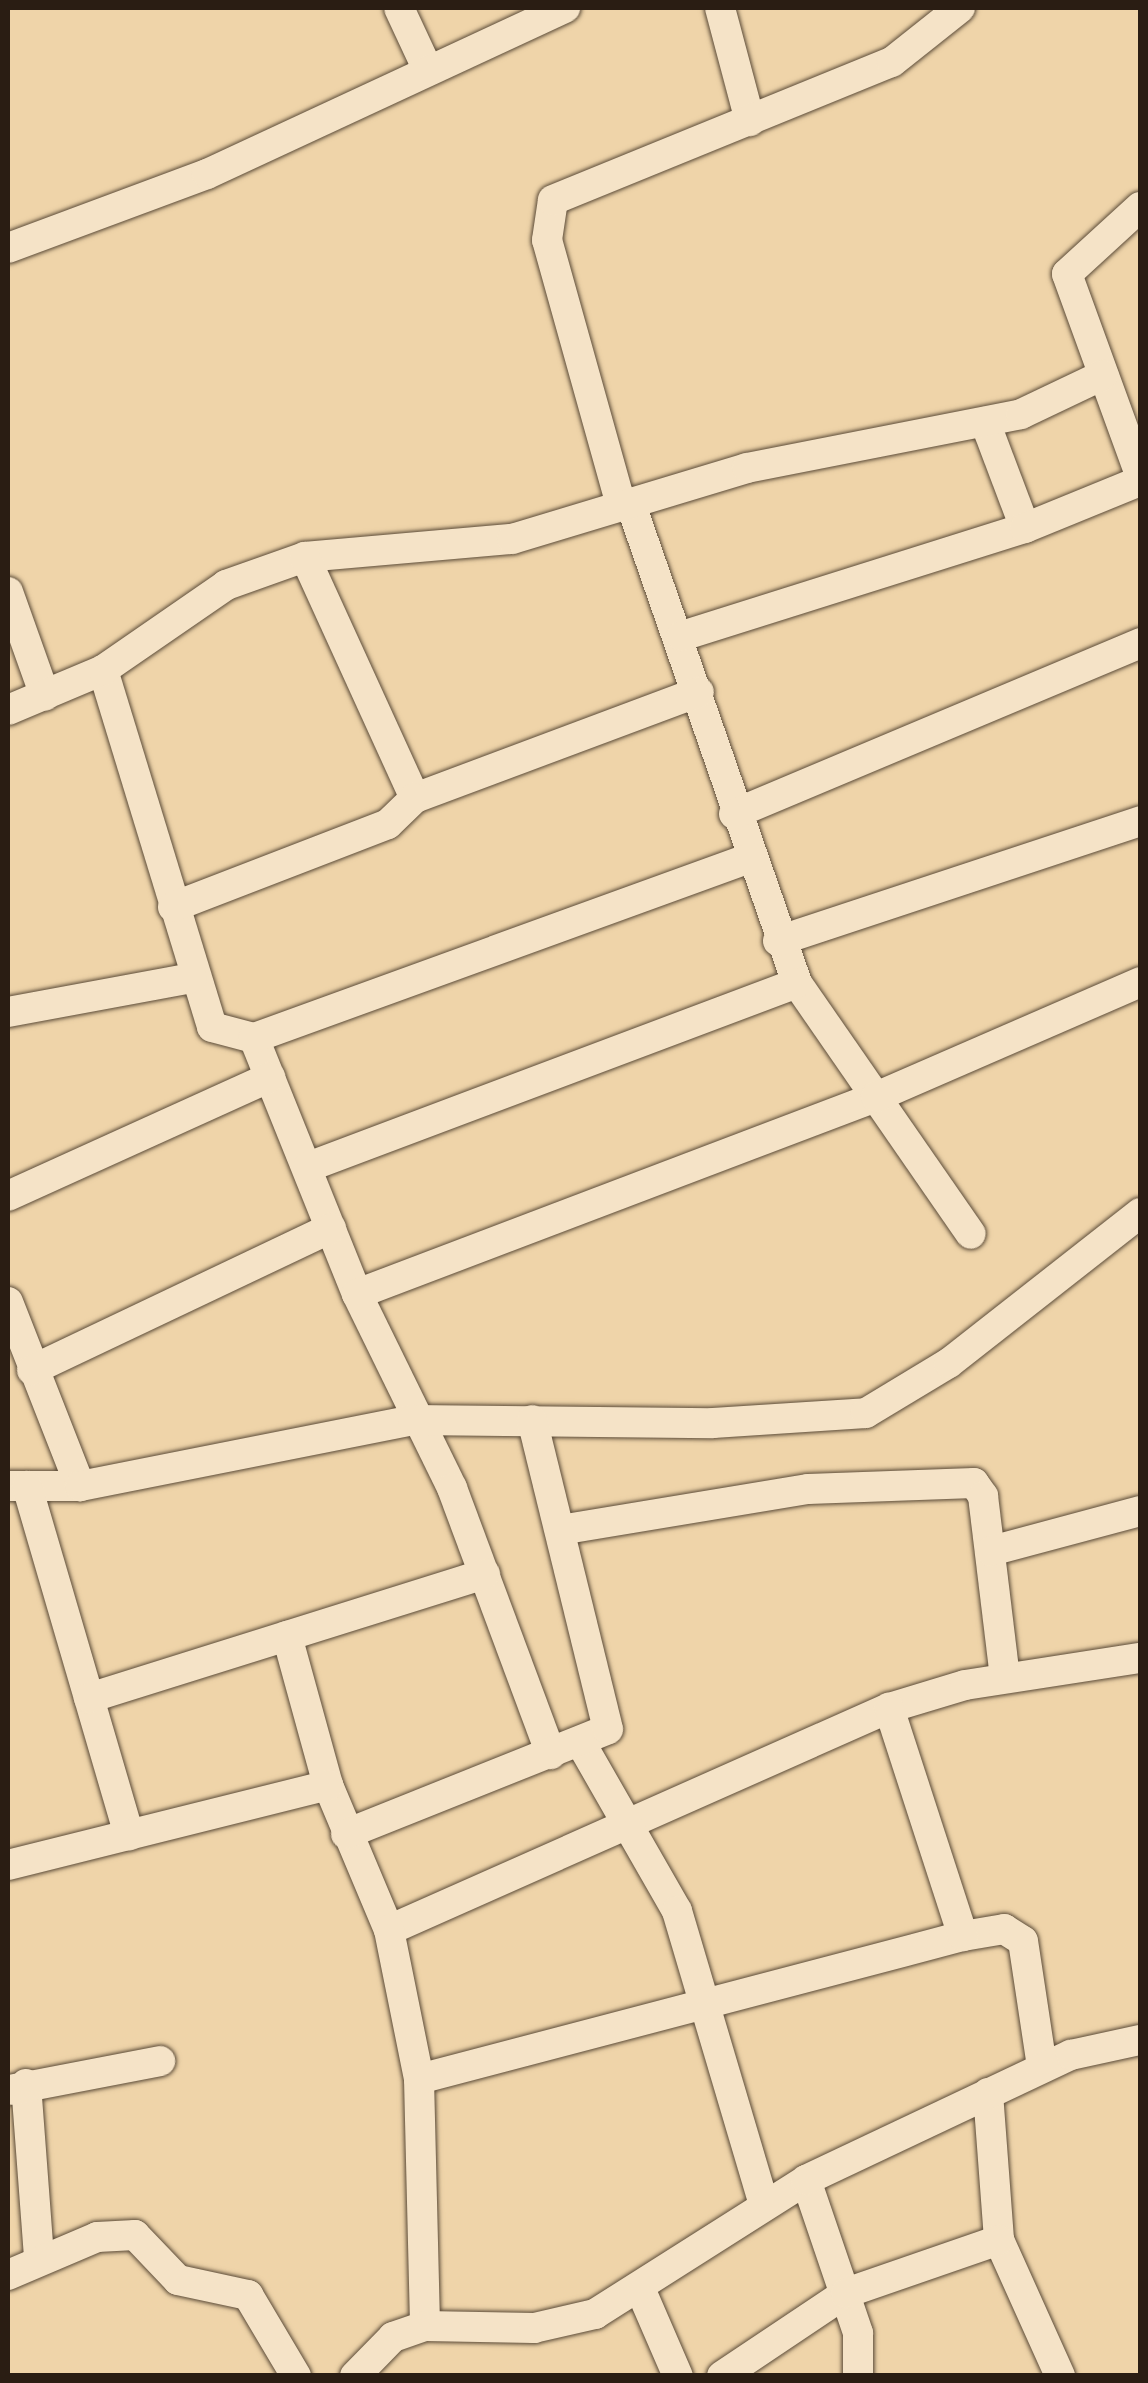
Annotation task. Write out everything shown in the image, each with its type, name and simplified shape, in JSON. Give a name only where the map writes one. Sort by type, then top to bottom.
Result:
[{"type":"street","points":[[399,8],[426,66]]},
{"type":"street","points":[[720,8],[750,122]]},
{"type":"street","points":[[960,8],[892,62],[552,200],[545,213],[625,503],[682,636],[734,814],[778,941],[797,984],[971,1234]]},
{"type":"street","points":[[8,248],[208,174],[426,66],[546,12]]},
{"type":"street","points":[[682,636],[1025,528],[1140,478],[1130,412],[1102,375],[1067,274],[1140,207]]},
{"type":"street","points":[[8,710],[104,670],[226,585],[304,557],[512,540],[625,503],[838,447],[985,422],[1102,375]]},
{"type":"street","points":[[985,422],[1025,528]]},
{"type":"street","points":[[304,557],[416,798]]},
{"type":"street","points":[[8,592],[44,696]]},
{"type":"street","points":[[734,814],[1140,643]]},
{"type":"street","points":[[104,670],[192,978],[216,1032],[254,1038],[750,858]]},
{"type":"street","points":[[173,907],[388,824],[416,798],[699,692]]},
{"type":"street","points":[[778,941],[1140,822]]},
{"type":"street","points":[[8,1012],[192,978]]},
{"type":"street","points":[[356,1294],[876,1097],[1140,982]]},
{"type":"street","points":[[308,1167],[797,984]]},
{"type":"street","points":[[254,1038],[356,1294],[484,1574],[552,1754]]},
{"type":"street","points":[[8,1196],[270,1077]]},
{"type":"street","points":[[129,1835],[89,1698],[17,1486],[80,1486],[414,1420],[866,1413],[949,1363],[1139,1217]]},
{"type":"street","points":[[32,1370],[331,1228]]},
{"type":"street","points":[[8,1302],[80,1486]]},
{"type":"street","points":[[346,1834],[602,1736],[608,1720],[532,1420]]},
{"type":"street","points":[[560,1530],[792,1490],[974,1483],[991,1552],[1004,1678]]},
{"type":"street","points":[[991,1552],[1140,1511]]},
{"type":"street","points":[[89,1698],[484,1574]]},
{"type":"street","points":[[287,1636],[328,1785],[390,1930],[420,2078],[425,2326]]},
{"type":"street","points":[[390,1930],[630,1818],[890,1708],[1004,1678],[1140,1658]]},
{"type":"street","points":[[890,1708],[964,1936]]},
{"type":"street","points":[[582,1745],[630,1818],[678,1911],[764,2204]]},
{"type":"street","points":[[8,1865],[328,1785]]},
{"type":"street","points":[[420,2078],[708,2009],[964,1936],[1004,1929],[1023,1941],[1042,2067]]},
{"type":"street","points":[[355,2376],[394,2337],[425,2326],[570,2322],[642,2292],[764,2204],[806,2180],[1042,2067],[1140,2040]]},
{"type":"street","points":[[39,2258],[17,2088],[160,2061]]},
{"type":"street","points":[[988,2092],[999,2240],[1060,2376]]},
{"type":"street","points":[[806,2180],[846,2293],[858,2376]]},
{"type":"street","points":[[8,2275],[39,2258],[98,2236],[148,2240],[178,2280],[256,2302],[296,2376]]},
{"type":"street","points":[[722,2376],[846,2293],[999,2240]]},
{"type":"street","points":[[642,2292],[678,2376]]}]
